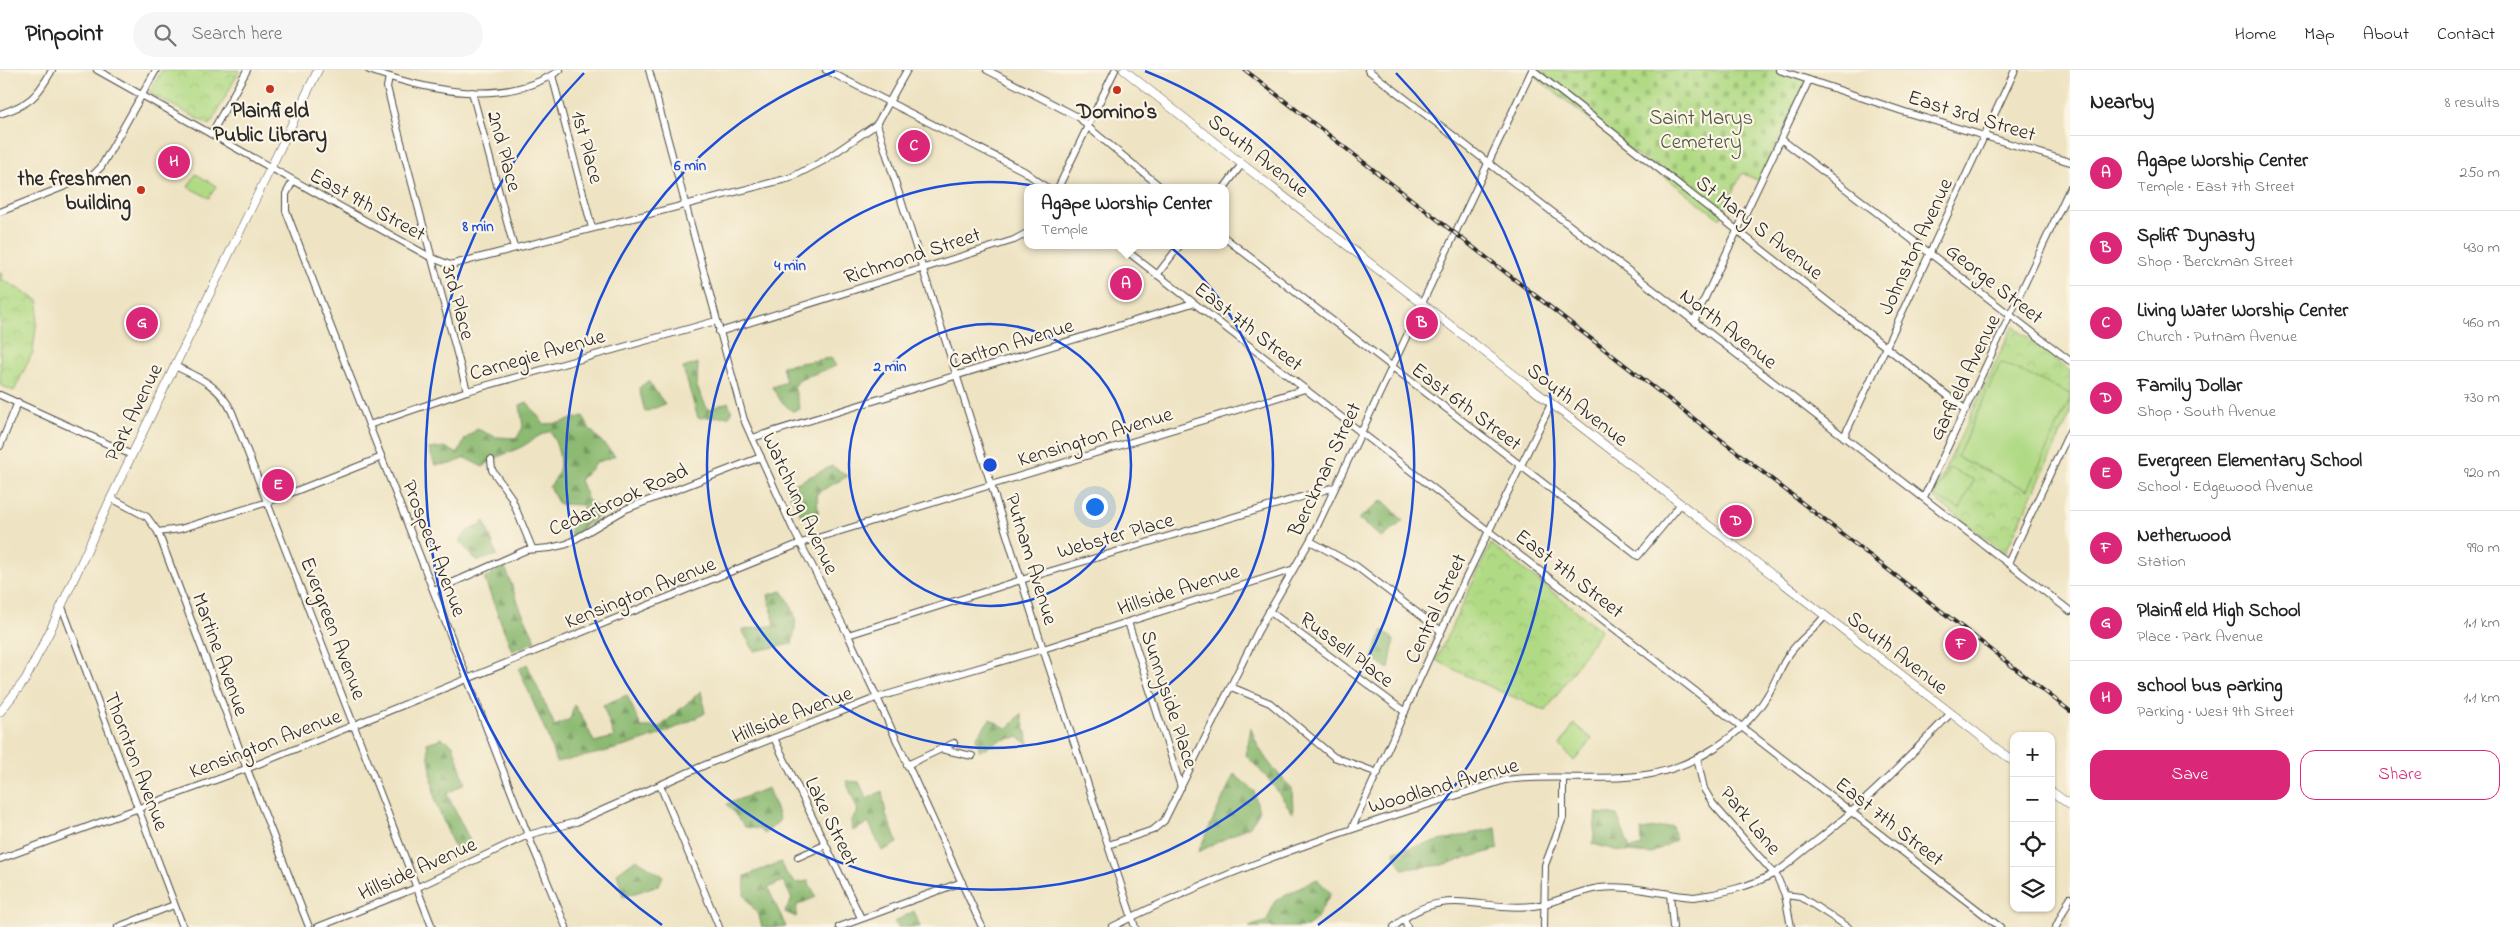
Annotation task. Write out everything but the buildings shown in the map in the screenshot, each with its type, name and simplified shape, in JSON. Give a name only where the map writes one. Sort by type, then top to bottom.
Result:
[{"type":"main road","name":"Park Avenue","points":[[0,712],[25,680],[62,607],[111,498],[318,70]]},
{"type":"main road","name":"South Avenue","points":[[1124,70],[1421,304],[2010,759]]},
{"type":"main road","points":[[2055,794],[2070,805]]},
{"type":"street","points":[[0,114],[30,102],[39,93],[52,70]]},
{"type":"street","name":"East 9th Street","points":[[97,70],[430,257],[450,264],[684,203],[790,178],[823,161],[877,124]]},
{"type":"street","points":[[0,212],[89,178],[97,172],[156,70]]},
{"type":"street","points":[[211,134],[247,70]]},
{"type":"street","points":[[369,70],[419,86],[472,92],[524,87],[560,70]]},
{"type":"street","name":"Watchung Avenue","points":[[649,70],[744,420],[801,544],[848,635],[982,927]]},
{"type":"street","points":[[826,70],[1024,171],[1042,184]]},
{"type":"street","points":[[877,124],[907,70]]},
{"type":"street","points":[[987,70],[1080,118],[1088,127],[1157,184]]},
{"type":"street","points":[[1060,184],[1115,70]]},
{"type":"street","name":"North Avenue","points":[[1368,70],[2070,611]]},
{"type":"street","name":"Berckman Street","points":[[1108,846],[1153,830],[1164,821],[1269,611],[1291,570],[1310,541],[1532,70]]},
{"type":"street","name":"St Mary S Avenue","points":[[1532,70],[1966,410]]},
{"type":"street","name":"East 3rd Street","points":[[1779,70],[2070,162]]},
{"type":"street","name":"Johnston Avenue","points":[[1844,437],[2015,70]]},
{"type":"street","name":"1st Place","points":[[552,75],[592,228]]},
{"type":"street","name":"3rd Place","points":[[389,77],[387,87],[430,257],[467,391]]},
{"type":"street","points":[[1694,321],[1809,80]]},
{"type":"street","name":"2nd Place","points":[[472,92],[514,248]]},
{"type":"street","name":"Putnam Avenue","points":[[877,124],[1043,649],[1135,927]]},
{"type":"street","name":"George Street","points":[[1781,139],[2070,361]]},
{"type":"street","points":[[1227,184],[1242,164]]},
{"type":"street","name":"Prospect Avenue","points":[[293,181],[286,194],[286,211],[528,836],[566,927]]},
{"type":"street","name":"Garfield Avenue","points":[[1924,497],[2070,188]]},
{"type":"street","name":"Richmond Street","points":[[719,332],[923,270],[1014,240],[1024,235]]},
{"type":"street","name":"East 6th Street","points":[[1229,241],[1390,368],[1638,556],[1680,505]]},
{"type":"street","name":"East 7th Street","points":[[1124,249],[2000,927]]},
{"type":"street","points":[[1157,275],[1177,249]]},
{"type":"street","name":"Carlton Avenue","points":[[752,438],[1193,303]]},
{"type":"street","name":"Carnegie Avenue","points":[[369,425],[467,391],[716,321]]},
{"type":"street","name":"Evergreen Avenue","points":[[175,366],[203,379],[222,394],[232,412],[432,927]]},
{"type":"street","name":"Kensington Avenue","points":[[0,859],[246,769],[801,544],[1304,389]]},
{"type":"street","points":[[0,395],[132,455]]},
{"type":"street","points":[[0,446],[18,402]]},
{"type":"street","name":"Central Street","points":[[1352,828],[1442,631],[1551,404]]},
{"type":"street","points":[[2008,563],[2070,431]]},
{"type":"street","points":[[158,532],[180,529],[268,502],[382,457]]},
{"type":"street","name":"Cedarbrook Road","points":[[434,591],[532,548],[550,548],[567,544],[637,504],[760,457]]},
{"type":"street","points":[[491,460],[492,470],[511,497],[532,548]]},
{"type":"street","name":"Webster Place","points":[[848,635],[1021,580],[1335,488]]},
{"type":"street","name":"Martine Avenue","points":[[111,498],[147,517],[158,532],[246,769],[309,927]]},
{"type":"street","points":[[1310,541],[1356,566],[1442,631]]},
{"type":"street","name":"Hillside Avenue","points":[[318,927],[416,888],[528,836],[576,822],[660,785],[876,698],[1043,649],[1291,570]]},
{"type":"street","name":"Thornton Avenue","points":[[62,607],[183,927]]},
{"type":"street","name":"Russell Place","points":[[1269,611],[1405,712]]},
{"type":"street","name":"Woodland Avenue","points":[[1112,927],[1230,873],[1352,828],[1505,780],[1534,776],[1563,778],[1640,776],[1659,772],[1697,758],[1728,738],[1742,726],[1767,696],[1790,653],[1824,617]]},
{"type":"street","name":"Sunnyside Place","points":[[1128,622],[1181,787]]},
{"type":"street","points":[[1231,687],[1270,703],[1334,757],[1378,773]]},
{"type":"street","points":[[1394,927],[1404,918],[1420,909],[1438,903],[1459,902],[1532,907],[1599,888],[1620,888],[1706,896],[1775,873],[1876,792],[1950,714]]},
{"type":"street","name":"Lake Street","points":[[774,738],[861,918]]},
{"type":"street","points":[[907,765],[954,743]]},
{"type":"street","points":[[941,749],[972,756]]},
{"type":"street","name":"Park Lane","points":[[1697,758],[1704,789],[1713,804],[1775,873],[1785,895],[1791,927]]},
{"type":"street","points":[[1544,927],[1545,865],[1563,818],[1563,778]]},
{"type":"street","points":[[660,785],[719,927]]},
{"type":"street","points":[[798,857],[825,845]]},
{"type":"street","points":[[839,927],[962,882]]},
{"type":"street","points":[[1670,894],[1673,927]]},
{"type":"street","points":[[1785,895],[1793,894],[1801,897],[1848,927]]},
{"type":"street","points":[[2056,927],[2070,898]]},
{"type":"street","points":[[118,927],[174,905]]},
{"type":"street","points":[[1404,918],[1407,927]]},
{"type":"green space","points":[[162,70],[240,70],[210,125],[149,93]]},
{"type":"green space","name":"Saint Marys Cemetery","points":[[1531,70],[1773,70],[1807,80],[1759,181],[1742,173],[1720,219],[1530,73]]},
{"type":"green space","points":[[196,174],[216,186],[209,198],[188,187]]},
{"type":"green space","points":[[0,271],[3,280],[39,301],[33,352],[14,391],[0,385]]},
{"type":"green space","points":[[2013,326],[2070,371],[2070,415],[2005,553],[1932,497]]},
{"type":"green space","points":[[831,358],[836,366],[800,379],[794,387],[800,409],[792,411],[780,400],[772,387],[786,382],[782,366]]},
{"type":"green space","points":[[2001,362],[2070,394],[2070,399],[2028,490],[1957,457]]},
{"type":"green space","points":[[698,363],[697,387],[708,410],[728,402],[732,412],[729,416],[698,418],[683,368]]},
{"type":"green space","points":[[648,381],[665,404],[645,412],[639,388]]},
{"type":"green space","points":[[527,402],[544,424],[559,423],[583,416],[589,428],[615,456],[598,462],[580,480],[588,500],[604,512],[571,536],[570,526],[584,519],[583,505],[559,504],[549,487],[558,474],[560,460],[551,431],[496,458],[483,467],[465,458],[451,464],[435,465],[429,449],[445,447],[458,454],[465,439],[477,429],[496,437],[517,438],[523,427],[520,405]]},
{"type":"green space","points":[[832,466],[848,476],[817,493],[818,514],[803,519],[786,488]]},
{"type":"green space","points":[[1949,468],[1974,480],[1960,509],[1935,497]]},
{"type":"green space","points":[[1383,500],[1403,521],[1382,538],[1358,519]]},
{"type":"green space","points":[[484,521],[497,555],[477,561],[459,541],[468,530],[480,526]]},
{"type":"green space","points":[[1491,544],[1601,630],[1546,711],[1479,682],[1436,660]]},
{"type":"green space","points":[[505,567],[520,608],[536,641],[512,651],[484,578]]},
{"type":"green space","points":[[782,591],[791,605],[795,616],[792,644],[754,651],[742,630],[775,625],[768,595]]},
{"type":"green space","points":[[1383,630],[1394,640],[1389,669],[1372,658]]},
{"type":"green space","points":[[527,664],[555,726],[570,719],[574,705],[583,718],[594,742],[614,737],[603,705],[627,695],[641,727],[660,727],[701,691],[705,713],[669,731],[633,744],[556,762],[548,737],[519,669]]},
{"type":"green space","points":[[1021,714],[1029,744],[1018,737],[1000,740],[980,751],[976,738],[990,719],[1008,729]]},
{"type":"green space","points":[[1574,724],[1592,739],[1574,761],[1560,745]]},
{"type":"green space","points":[[1251,728],[1267,761],[1292,788],[1293,813],[1270,781],[1246,755]]},
{"type":"green space","points":[[442,738],[453,745],[465,783],[447,794],[473,847],[455,849],[435,801],[427,743]]},
{"type":"green space","points":[[1234,774],[1254,791],[1259,812],[1250,826],[1198,852]]},
{"type":"green space","points":[[846,781],[859,782],[867,799],[882,791],[886,815],[898,843],[882,851],[869,823],[852,831],[851,821],[858,811]]},
{"type":"green space","points":[[768,788],[780,820],[765,834],[758,829],[745,827],[727,804]]},
{"type":"green space","points":[[1596,813],[1617,815],[1630,849],[1642,846],[1641,830],[1672,826],[1676,840],[1650,854],[1618,851],[1593,844]]},
{"type":"green space","points":[[1496,828],[1498,849],[1442,865],[1402,869],[1394,851]]},
{"type":"green space","points":[[636,859],[663,876],[659,885],[623,897],[617,873]]},
{"type":"green space","points":[[781,862],[786,874],[796,883],[808,881],[816,897],[797,905],[796,917],[785,912],[792,899],[783,881],[768,888],[786,927],[762,927],[759,916],[744,895],[745,876]]},
{"type":"green space","points":[[1317,879],[1331,893],[1316,919],[1308,927],[1249,927],[1267,921],[1275,901]]},
{"type":"green space","points":[[914,911],[920,927],[898,927],[894,922]]},
{"type":"railway","points":[[1245,70],[2070,711]]},
{"type":"place","name":"Plainfield Public Library","points":[[270,89]]},
{"type":"place","name":"Domino's","points":[[1117,90]]},
{"type":"place","name":"Living Water Worship Center","points":[[914,146]]},
{"type":"place","name":"school bus parking","points":[[174,162]]},
{"type":"place","name":"the freshmen building","points":[[141,190]]},
{"type":"place","name":"Agape Worship Center","points":[[1126,284]]},
{"type":"place","name":"Plainfield High School","points":[[142,323]]},
{"type":"place","name":"Spliff Dynasty","points":[[1422,323]]},
{"type":"place","name":"Evergreen Elementary School","points":[[278,485]]},
{"type":"place","name":"Family Dollar","points":[[1736,521]]},
{"type":"place","name":"Netherwood","points":[[1961,644]]}]
